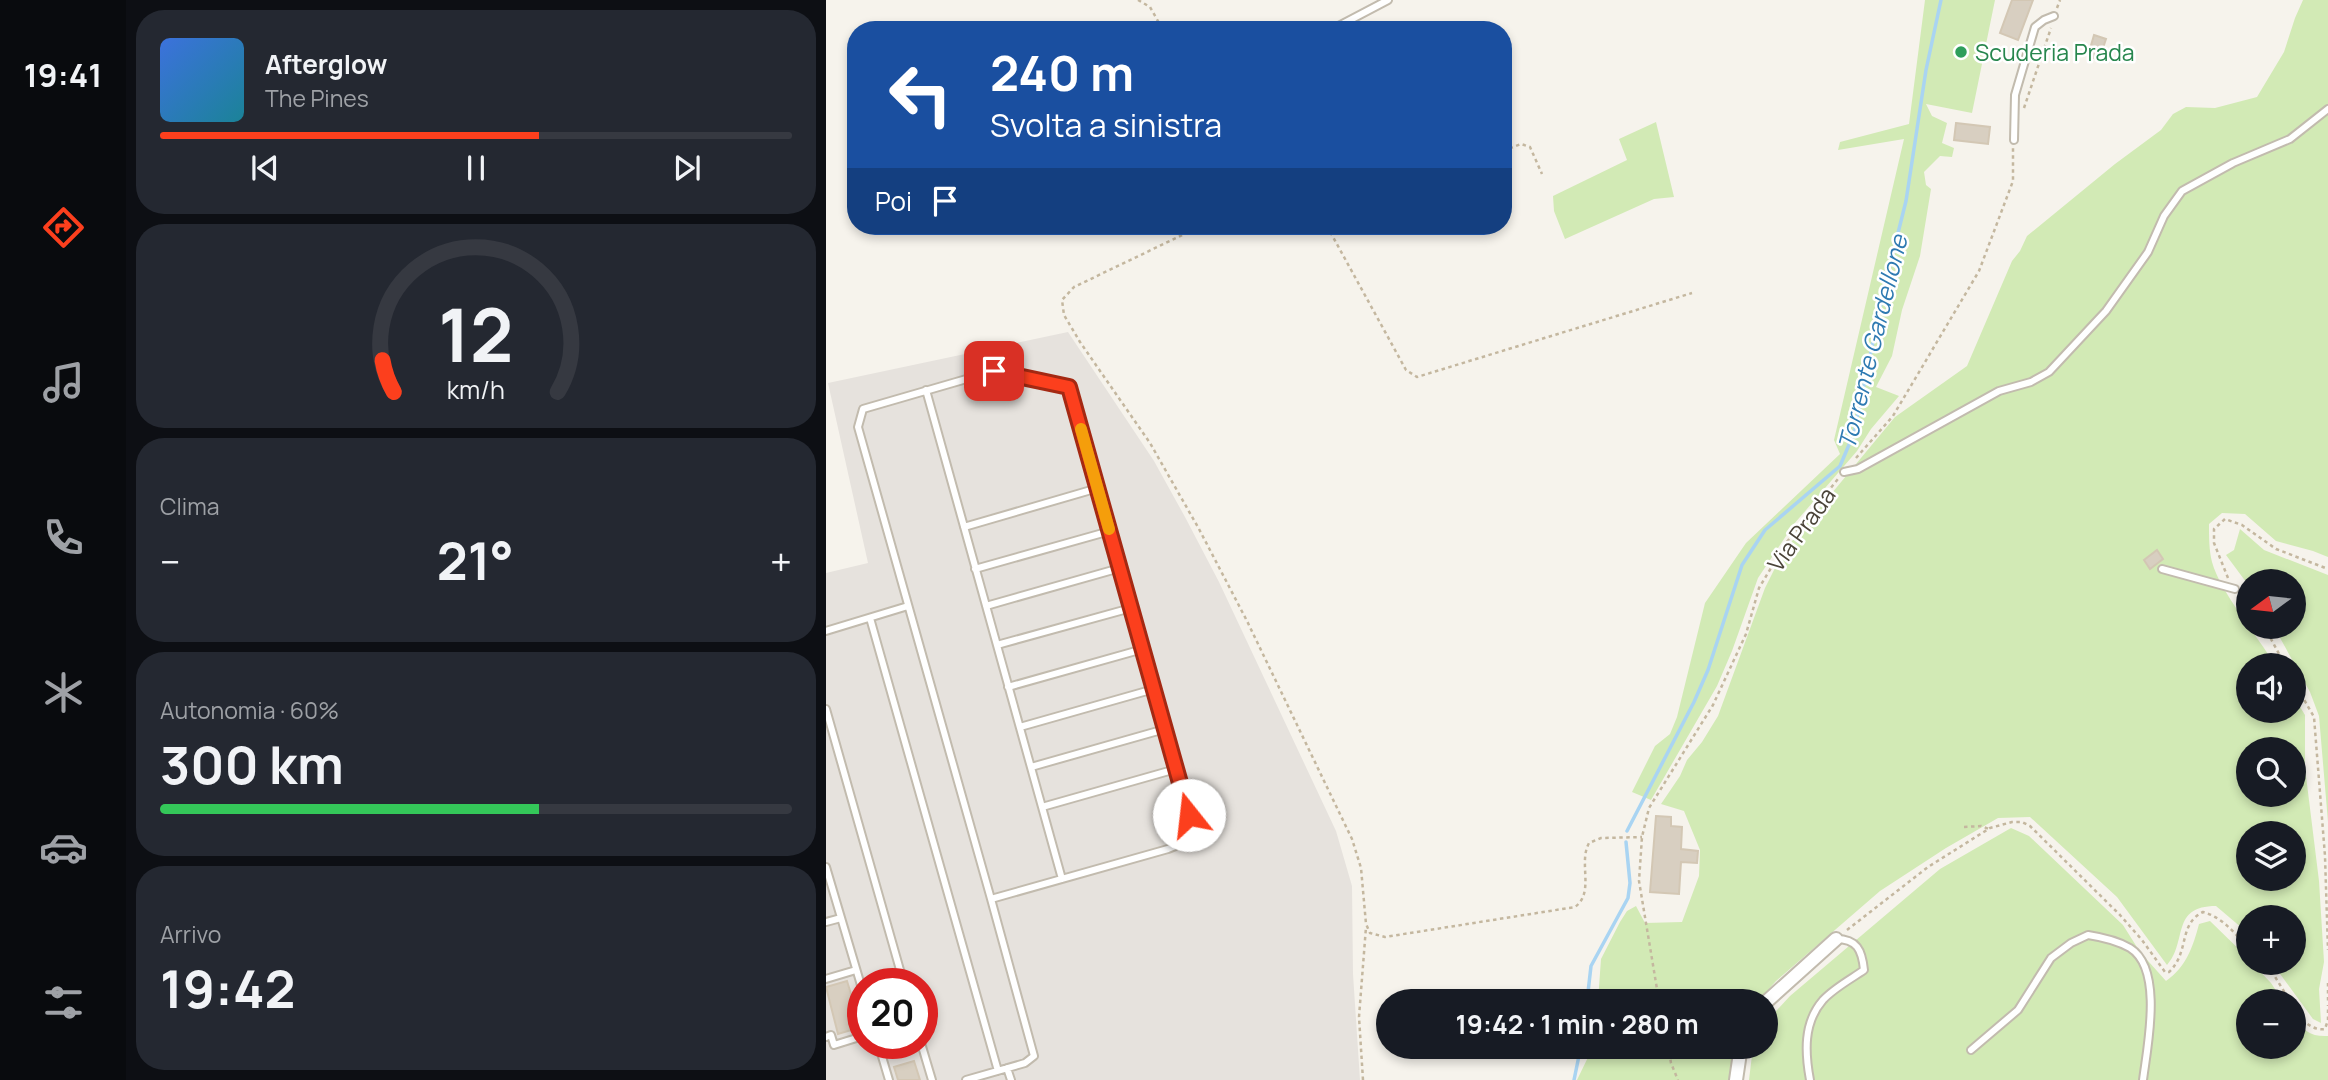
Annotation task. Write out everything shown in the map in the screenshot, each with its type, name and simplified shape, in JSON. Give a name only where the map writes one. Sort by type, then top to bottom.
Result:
[{"type":"street","points":[[1778,991],[1836,939]]},
{"type":"street","points":[[1736,1080],[1739,1059]]},
{"type":"lane","points":[[1348,21],[1388,0]]},
{"type":"lane","points":[[2014,140],[2015,95],[2035,27],[2054,16]]},
{"type":"lane","points":[[1844,472],[1858,469],[1999,391],[2031,382],[2049,372],[2106,311],[2148,252],[2164,216],[2182,191],[2233,163],[2290,139],[2328,110]]},
{"type":"lane","points":[[966,1080],[1025,1063],[1034,1056],[990,900],[858,427],[863,409],[994,371],[1069,387],[1195,838],[1168,849],[990,900]]},
{"type":"lane","points":[[926,390],[1062,879]]},
{"type":"lane","points":[[964,527],[1098,488]]},
{"type":"lane","points":[[975,569],[1110,531]]},
{"type":"lane","points":[[986,606],[1120,569]]},
{"type":"lane","points":[[2162,569],[2235,589]]},
{"type":"lane","points":[[826,631],[908,606]]},
{"type":"lane","points":[[997,645],[1131,608]]},
{"type":"lane","points":[[870,618],[998,1071]]},
{"type":"lane","points":[[1009,687],[1143,649]]},
{"type":"lane","points":[[1020,727],[1154,689]]},
{"type":"lane","points":[[826,709],[899,968]]},
{"type":"lane","points":[[1031,767],[1165,729]]},
{"type":"lane","points":[[1042,807],[1176,769]]},
{"type":"lane","points":[[826,867],[855,968]]},
{"type":"lane","points":[[826,922],[841,918]]},
{"type":"lane","points":[[1971,1050],[2018,1010],[2051,958],[2071,943],[2088,935],[2130,948],[2137,955],[2148,980],[2152,1004],[2143,1080]]},
{"type":"lane","points":[[1810,1080],[1805,1055],[1810,1022],[1824,1000],[1864,970],[1858,946],[1836,939]]},
{"type":"lane","points":[[826,979],[847,973]]},
{"type":"lane","points":[[826,1037],[831,1035],[834,1045],[847,1041]]},
{"type":"lane","points":[[883,1059],[889,1080]]},
{"type":"lane","points":[[926,1059],[932,1080]]},
{"type":"lane","points":[[1007,1068],[1011,1080]]},
{"type":"path","points":[[1138,0],[1150,8],[1158,21]]},
{"type":"path","points":[[2021,118],[2060,0]]},
{"type":"path","name":"Via Prada","points":[[1658,989],[1639,881],[1642,836],[1650,808],[1713,705],[1746,634],[1759,588],[1786,543],[1893,416],[1979,271],[2013,181],[2014,140]]},
{"type":"path","points":[[1512,148],[1521,144],[1530,147],[1542,174]]},
{"type":"path","points":[[1182,235],[1074,287],[1062,300],[1064,316],[1150,443],[1247,621],[1352,839],[1361,868],[1366,924],[1359,1017],[1363,1080]]},
{"type":"path","points":[[1334,235],[1406,370],[1417,377],[1692,293]]},
{"type":"path","points":[[2235,589],[2214,543],[2214,529],[2225,519],[2242,525],[2276,549],[2328,569]]},
{"type":"path","points":[[2306,703],[2314,717],[2325,856],[2328,950]]},
{"type":"path","points":[[1856,924],[1928,867],[1989,829],[2022,822],[2030,826],[2120,915],[2143,940],[2165,972],[2169,972],[2178,962],[2189,924],[2203,912],[2216,916],[2236,935]]},
{"type":"path","points":[[1964,827],[1981,826],[1989,829]]},
{"type":"path","points":[[1366,924],[1370,933],[1385,937],[1567,909],[1581,902],[1585,895],[1585,857],[1589,843],[1601,838],[1642,836]]},
{"type":"path","points":[[2306,1022],[2325,1029],[2328,1020],[2328,983]]},
{"type":"path","points":[[1670,1059],[1678,1080]]},
{"type":"shaded area","points":[[1068,332],[1154,461],[1185,517],[1219,582],[1336,831],[1352,886],[1353,974],[1360,1080],[826,1080],[826,573],[868,563],[828,383]]},
{"type":"green space","points":[[1925,0],[1995,0],[1972,113],[1926,104],[1932,116],[1947,123],[1942,143],[1954,148],[1952,157],[1940,156],[1924,172],[1926,185],[1931,189],[1920,256],[1902,310],[1892,356],[1876,387],[1899,396],[1871,429],[1857,451],[1794,524],[1758,578],[1717,686],[1651,800],[1632,792],[1655,746],[1670,734],[1677,717],[1705,603],[1746,543],[1840,454],[1834,440],[1904,139],[1838,150],[1840,142],[1909,124]]},
{"type":"green space","points":[[2303,0],[2328,0],[2328,557],[2276,541],[2245,514],[2222,513],[2209,524],[2209,539],[2216,574],[2236,607],[2236,639],[2257,639],[2267,653],[2236,653],[2236,723],[2305,723],[2305,737],[2236,737],[2236,807],[2306,807],[2306,776],[2319,881],[2324,962],[2319,989],[2321,1023],[2313,1019],[2306,1009],[2306,989],[2291,989],[2281,975],[2306,975],[2306,905],[2236,905],[2236,923],[2216,906],[2192,912],[2182,927],[2177,946],[2167,965],[2117,897],[2030,817],[1998,818],[1880,891],[1769,989],[1599,989],[1601,959],[1627,911],[1636,906],[1645,923],[1682,922],[1699,876],[1700,850],[1684,811],[1661,804],[1718,716],[1765,588],[1783,552],[1895,417],[1967,366],[2012,261],[2027,236],[2161,130],[2173,114],[2186,107],[2215,108],[2257,97],[2284,52]]},
{"type":"green space","points":[[1656,122],[1674,197],[1654,199],[1565,239],[1554,211],[1553,196],[1627,160],[1619,139]]},
{"type":"green space","points":[[2240,529],[2264,550],[2328,575],[2328,822],[2319,716],[2306,685],[2306,653],[2288,653],[2281,639],[2306,639],[2306,569],[2236,569],[2226,555],[2234,550]]},
{"type":"green space","points":[[2011,828],[2029,836],[2123,925],[2140,952],[2166,981],[2188,956],[2199,924],[2210,921],[2236,946],[2236,975],[2263,975],[2275,989],[2236,989],[2236,1059],[2306,1059],[2306,1030],[2328,1036],[2328,1080],[1749,1080],[1752,1059],[1778,1059],[1778,1009],[1940,869]]},
{"type":"green space","points":[[1587,1059],[1735,1059],[1732,1080],[1577,1080]]},
{"type":"building","points":[[2012,0],[2033,0],[2018,40],[2000,33]]},
{"type":"building","points":[[2094,35],[2106,39],[2099,60],[2088,56]]},
{"type":"building","points":[[1956,123],[1990,127],[1988,144],[1954,140]]},
{"type":"building","points":[[2157,550],[2163,559],[2150,569],[2144,560]]},
{"type":"building","points":[[1656,816],[1671,817],[1671,826],[1682,827],[1681,849],[1698,851],[1697,863],[1681,862],[1679,894],[1650,892]]},
{"type":"building","points":[[847,981],[847,1031],[838,1034],[826,987]]},
{"type":"building","points":[[914,1061],[920,1080],[898,1080],[894,1067]]},
{"type":"waterway","name":"Torrente Gardellone","points":[[1627,831],[1708,670],[1742,565],[1765,530],[1840,466],[1854,433],[1884,289],[1906,201],[1926,70],[1941,0]]},
{"type":"waterway","name":"Torrente Gardellone","points":[[1588,989],[1591,966],[1628,898],[1630,883],[1626,842]]},
{"type":"waterway","name":"Torrente Gardellone","points":[[1574,1080],[1578,1059]]},
{"type":"slow traffic","points":[[1081,429],[1109,529]]},
{"type":"place","name":"Scuderia Prada","points":[[1961,52]]},
{"type":"route","points":[[994,371],[1069,387],[1189,815]]}]
